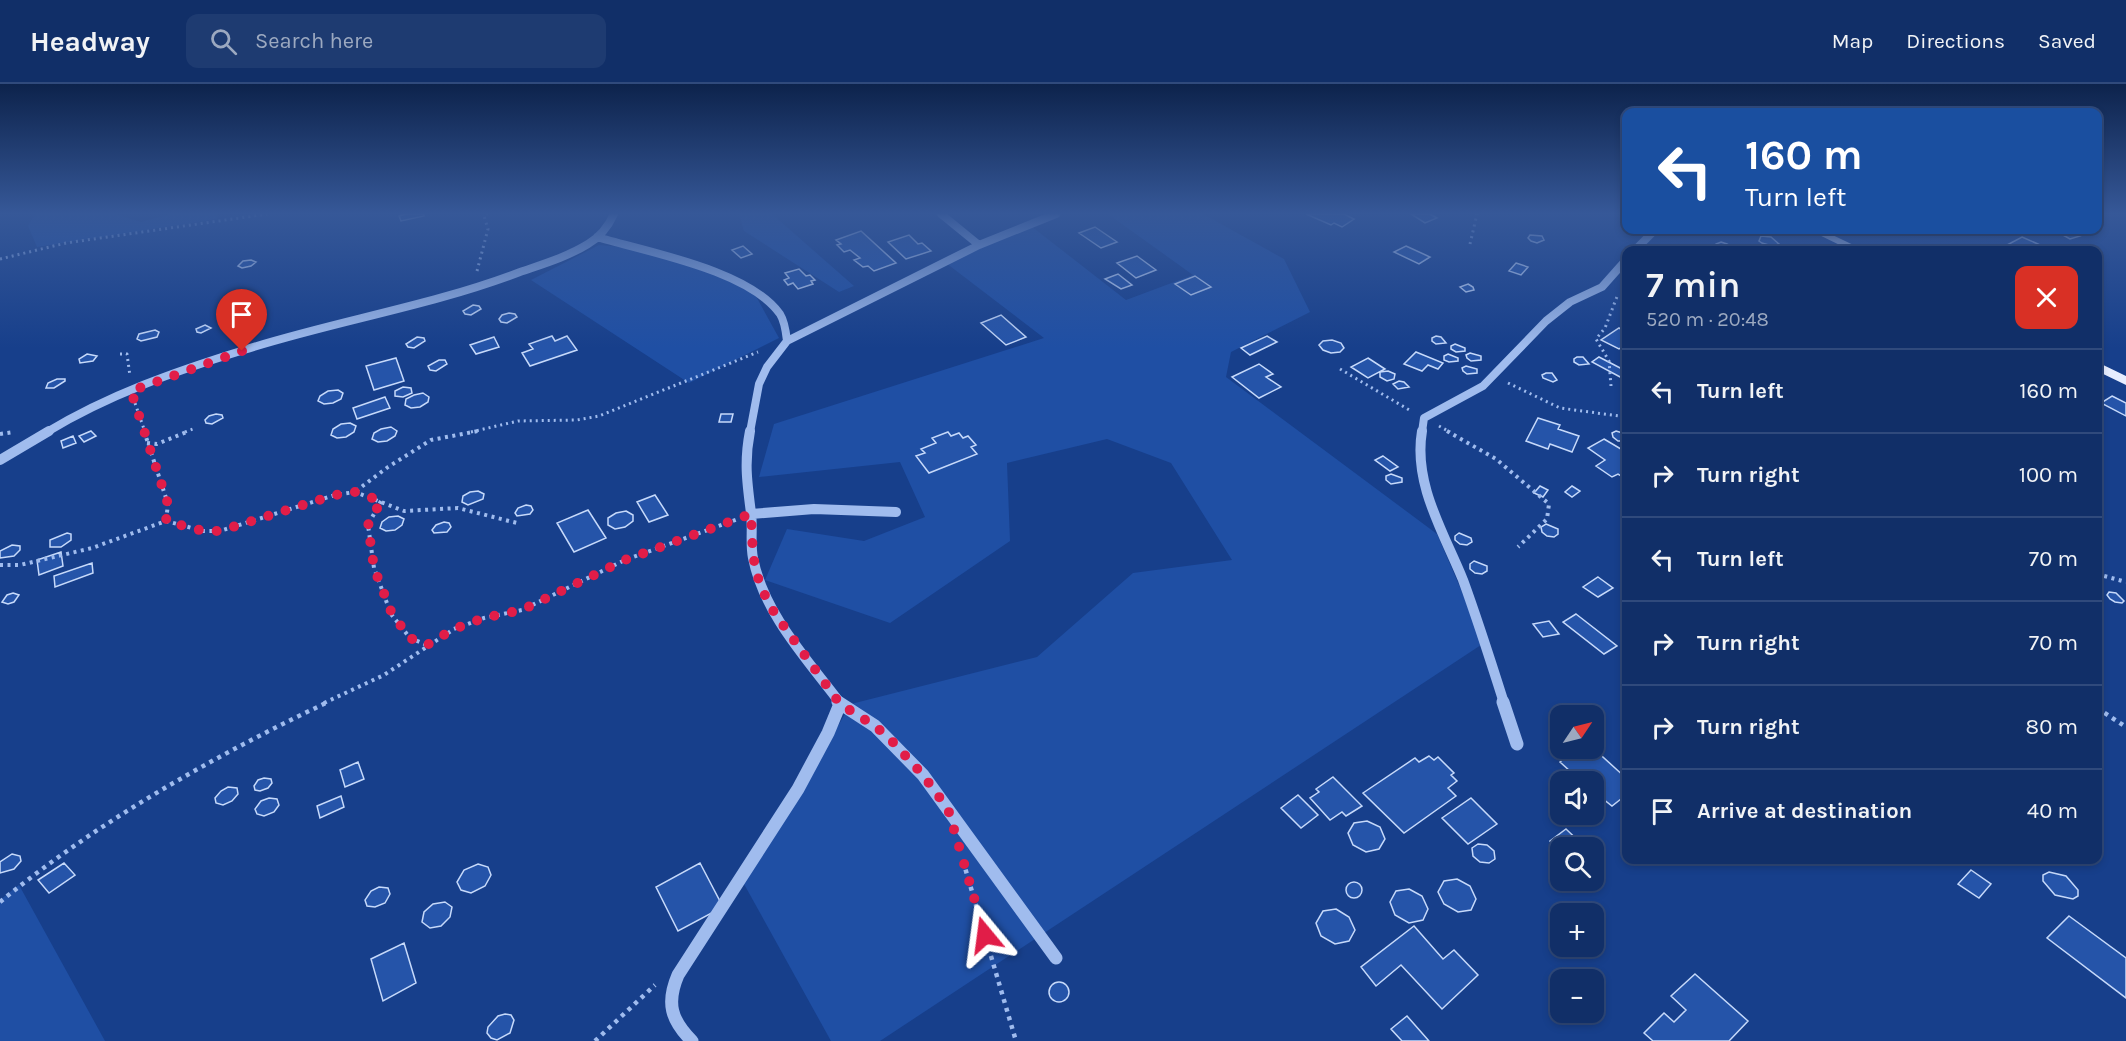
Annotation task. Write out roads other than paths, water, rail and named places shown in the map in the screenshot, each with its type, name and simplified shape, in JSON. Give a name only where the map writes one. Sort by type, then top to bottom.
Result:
[{"type":"main road","points":[[2102,369],[2126,381]]},
{"type":"street","points":[[0,460],[57,425],[98,404],[187,369],[292,335],[479,286],[554,259]]},
{"type":"street","points":[[670,259],[734,280],[763,298],[777,310],[785,323],[787,340]]},
{"type":"street","points":[[951,259],[787,340],[767,367],[759,384],[752,414],[745,476],[751,514],[753,556],[760,586],[775,614],[840,704],[875,726],[923,775],[1056,958]]},
{"type":"street","points":[[1517,744],[1461,577],[1428,500],[1421,468],[1419,436],[1424,418],[1483,386],[1546,321],[1570,302],[1602,286],[1622,264]]},
{"type":"street","points":[[751,514],[814,509],[896,512]]},
{"type":"street","points":[[692,1041],[676,1025],[670,1009],[671,993],[693,949],[750,864],[818,751],[840,704]]}]
